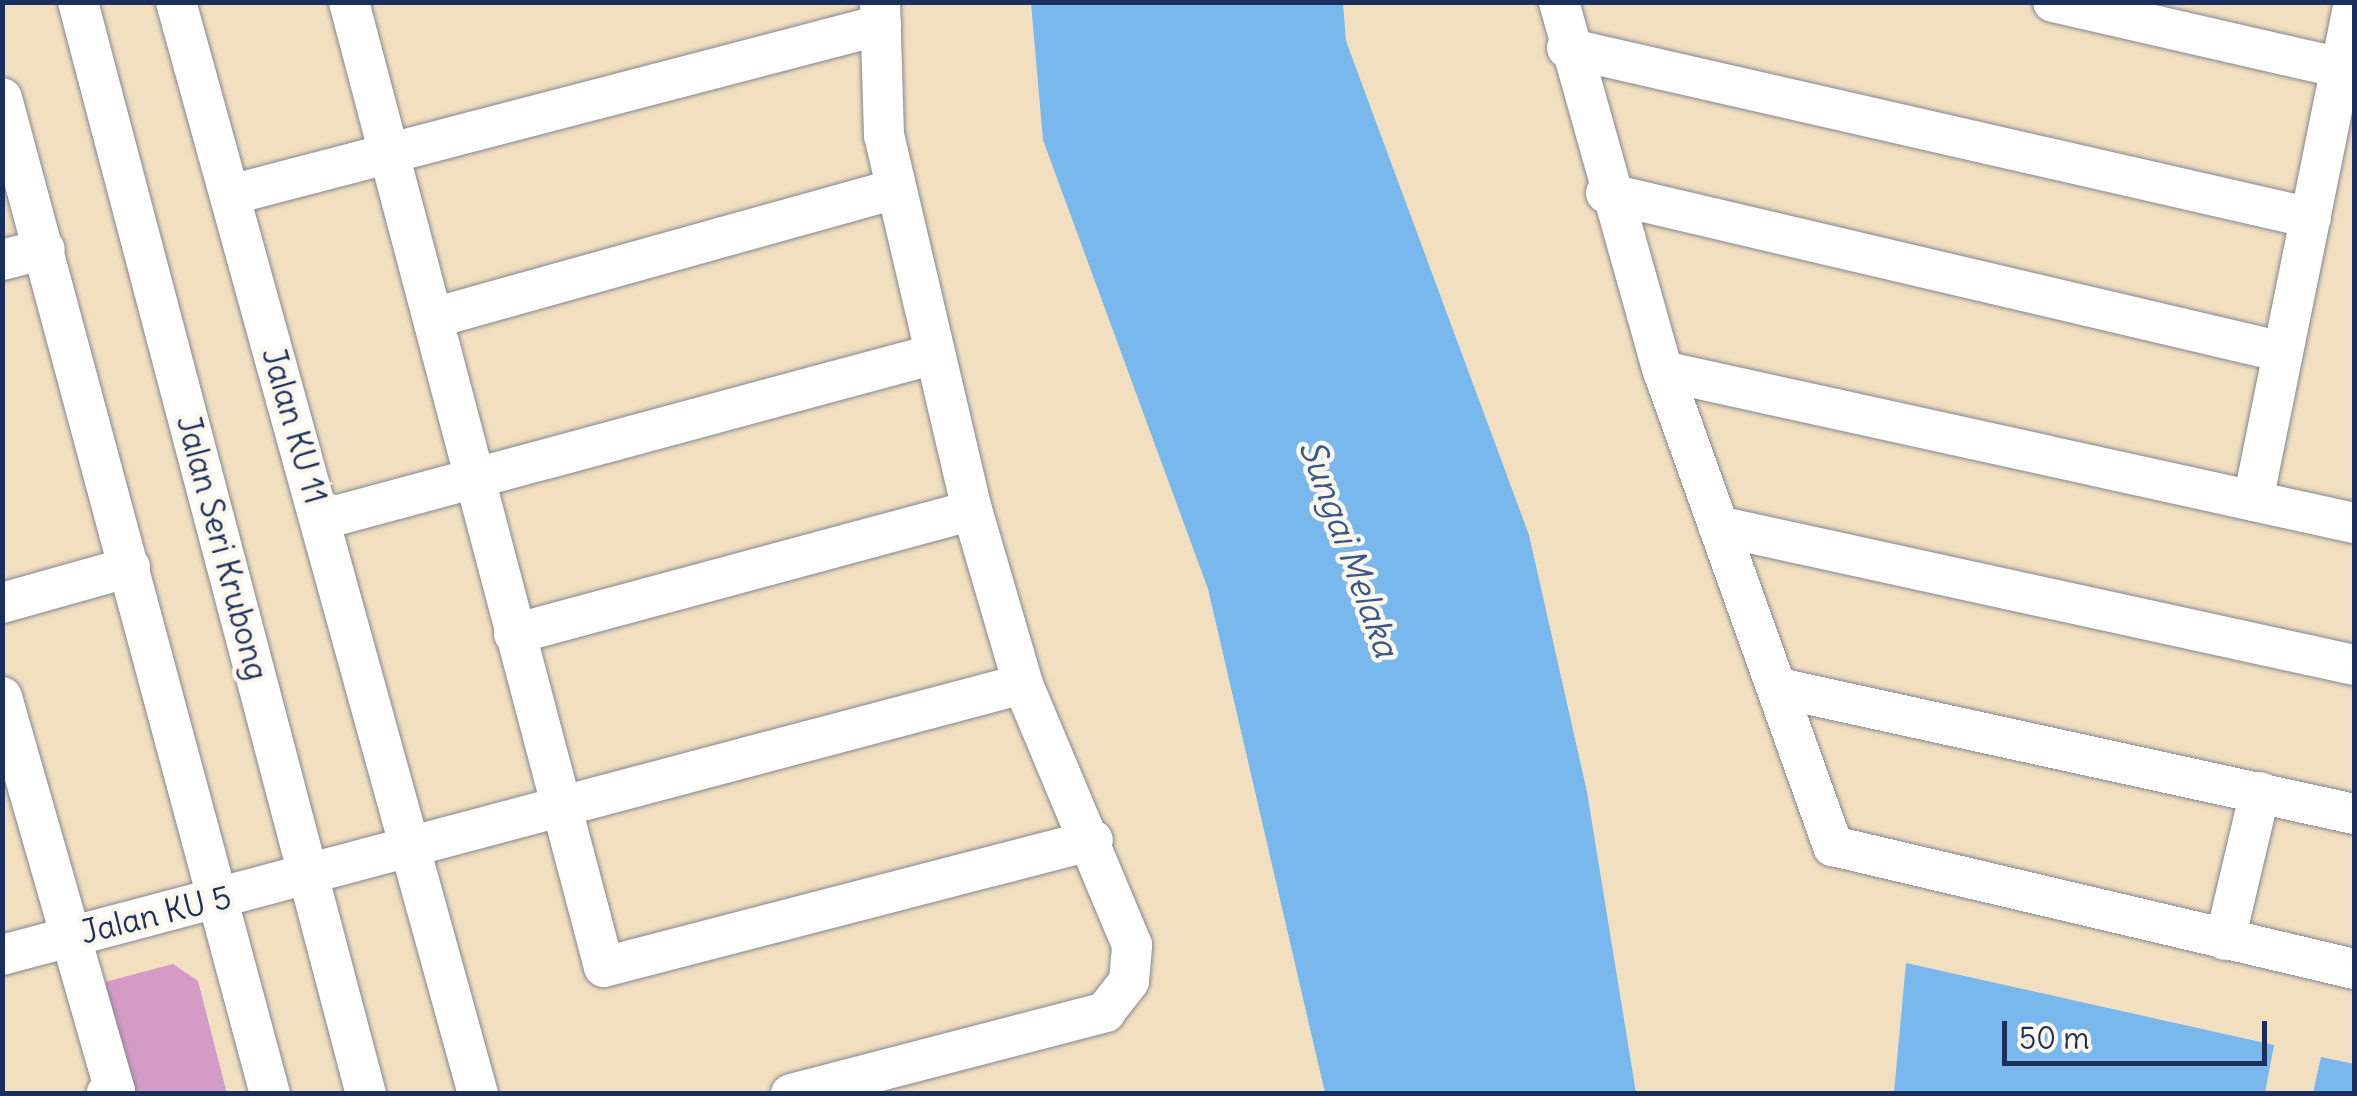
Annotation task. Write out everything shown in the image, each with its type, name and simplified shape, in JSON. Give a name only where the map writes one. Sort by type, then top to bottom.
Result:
[{"type":"street","name":"Jalan Seri Krubong","points":[[78,2],[366,1094]]},
{"type":"street","name":"Jalan KU 11","points":[[176,2],[320,520],[406,852],[478,1094]]},
{"type":"street","points":[[349,2],[604,968],[1093,840]]},
{"type":"street","points":[[1558,2],[1606,193],[1662,372],[1833,846],[2354,969]]},
{"type":"street","points":[[2053,2],[2341,68]]},
{"type":"street","points":[[2253,500],[2354,2]]},
{"type":"street","points":[[230,196],[389,155],[881,14],[884,136],[972,510],[1023,684],[1093,840],[1132,945],[1129,982],[1106,1012],[791,1094]]},
{"type":"street","points":[[1567,48],[2310,218]]},
{"type":"street","points":[[2,98],[270,1094]]},
{"type":"street","points":[[433,318],[896,189]]},
{"type":"street","points":[[1606,193],[2283,352]]},
{"type":"street","points":[[2,260],[44,249]]},
{"type":"street","points":[[320,520],[935,354]]},
{"type":"street","points":[[1662,372],[2354,523]]},
{"type":"street","points":[[514,634],[972,510]]},
{"type":"street","points":[[1718,526],[2354,665]]},
{"type":"street","points":[[2,603],[130,567]]},
{"type":"street","name":"Jalan KU 5","points":[[2,955],[310,878],[1023,684]]},
{"type":"street","points":[[1779,688],[2354,814]]},
{"type":"street","points":[[2,697],[15,786],[70,936],[115,1091],[106,1094]]},
{"type":"street","points":[[2225,940],[2260,792]]},
{"type":"water","name":"Sungai Melaka","points":[[1031,3],[1343,3],[1346,41],[1529,535],[1587,792],[1636,1093],[1325,1093],[1208,589],[1043,140]]},
{"type":"water","points":[[1906,963],[2274,1045],[2265,1093],[1894,1093]]},
{"type":"water","points":[[2321,1057],[2354,1064],[2354,1093],[2313,1093]]},
{"type":"building","points":[[173,964],[198,981],[227,1094],[131,1094],[101,983]]}]
